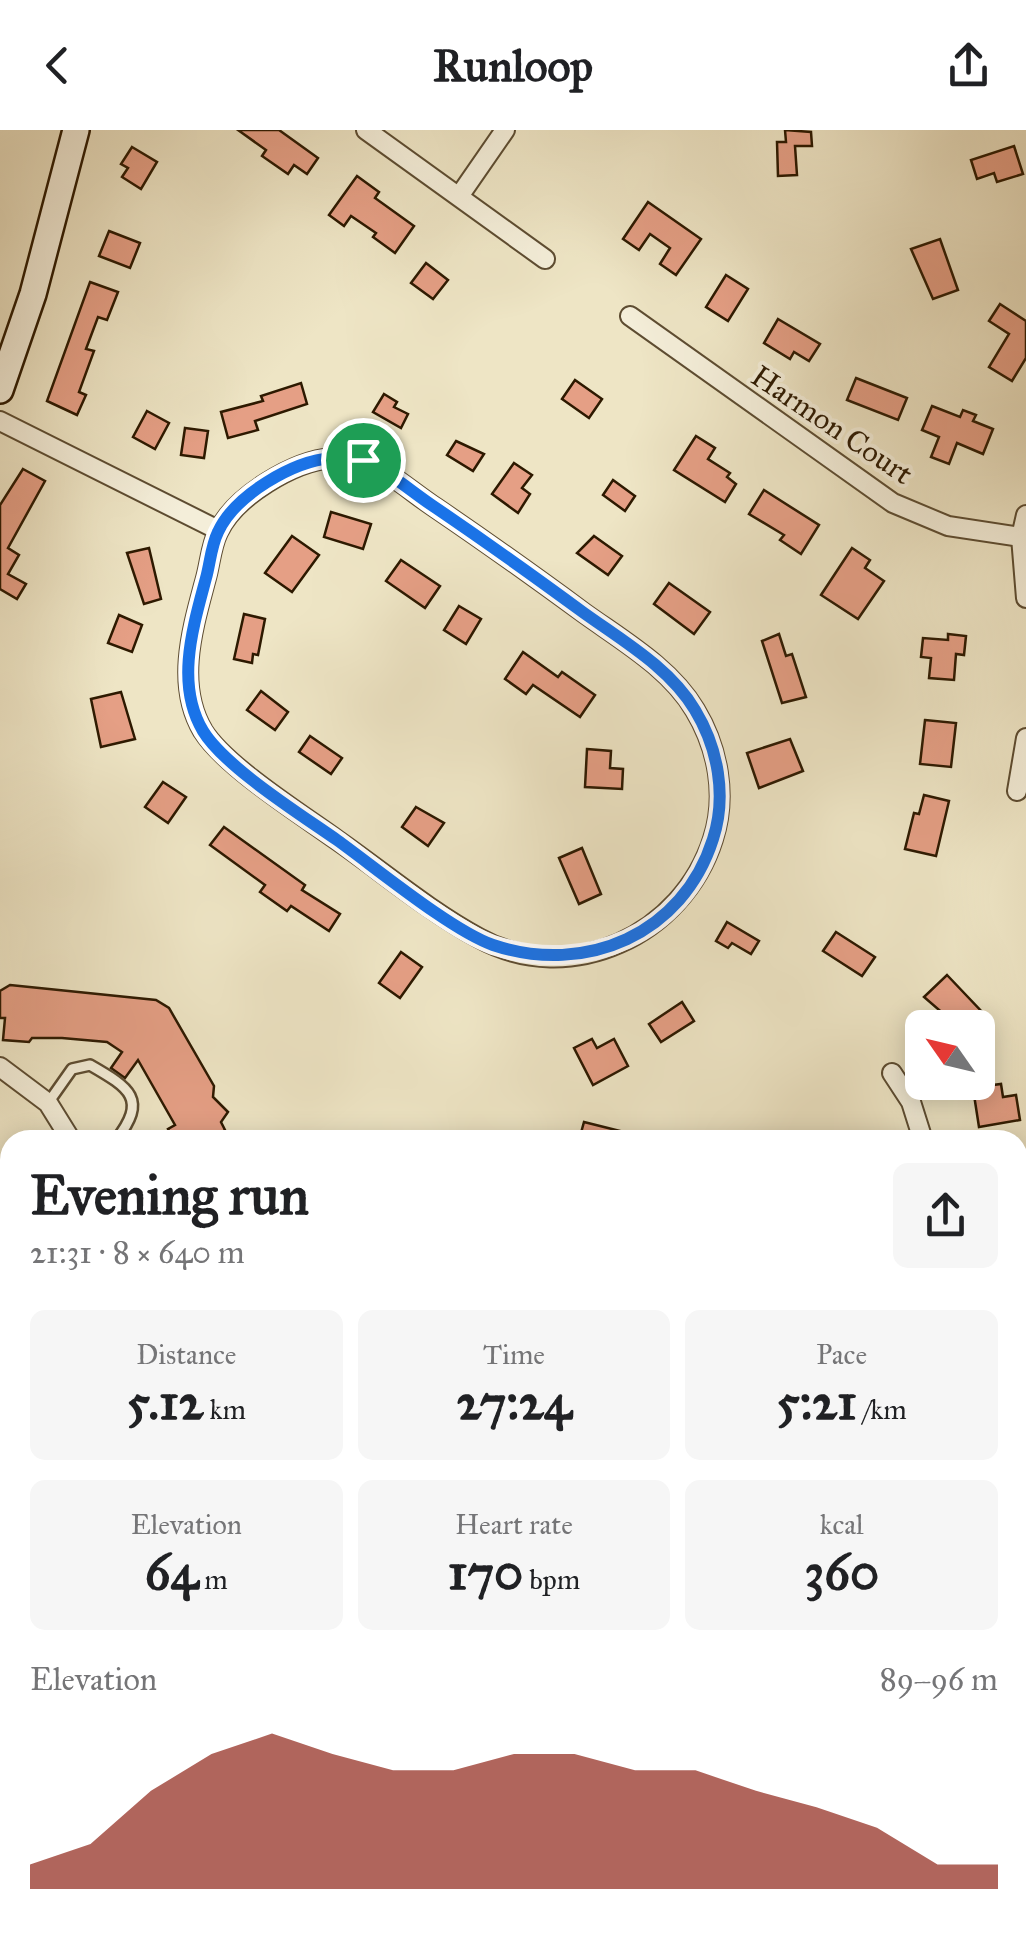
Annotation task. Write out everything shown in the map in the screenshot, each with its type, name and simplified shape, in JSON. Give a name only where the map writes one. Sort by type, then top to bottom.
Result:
[{"type":"main road","points":[[0,390],[45,254],[76,130]]},
{"type":"street","points":[[366,130],[545,259]]},
{"type":"street","points":[[460,195],[505,130]]},
{"type":"street","name":"Harmon Court","points":[[630,316],[892,503],[948,526],[1021,538]]},
{"type":"street","points":[[0,421],[218,530]]},
{"type":"street","points":[[332,458],[363,460],[644,656],[689,701],[716,758],[716,832],[706,860],[683,898],[644,932],[610,948],[551,956],[492,944],[429,905],[224,756],[208,739],[194,713],[188,668],[218,530],[258,490],[296,466],[332,458]]},
{"type":"street","points":[[1026,515],[1021,538],[1026,598]]},
{"type":"street","points":[[1017,791],[1026,738]]},
{"type":"street","points":[[0,1067],[48,1103],[65,1130]]},
{"type":"street","points":[[892,1073],[911,1102],[920,1130]]},
{"type":"lane","points":[[48,1103],[72,1069],[90,1066],[132,1096],[136,1107],[124,1130]]},
{"type":"building","points":[[238,130],[279,130],[318,158],[307,174],[294,165],[288,174],[262,156],[266,150]]},
{"type":"building","points":[[785,130],[811,132],[812,146],[795,146],[797,175],[778,176],[777,142],[786,142]]},
{"type":"building","points":[[1014,146],[1023,174],[997,182],[994,173],[977,179],[971,160]]},
{"type":"building","points":[[132,147],[157,162],[141,189],[122,177],[128,168],[121,164]]},
{"type":"building","points":[[357,176],[379,192],[375,198],[414,226],[395,253],[373,237],[376,233],[351,216],[344,226],[329,215]]},
{"type":"building","points":[[648,202],[701,239],[676,275],[660,264],[670,248],[650,234],[639,250],[623,239]]},
{"type":"building","points":[[109,231],[140,243],[130,268],[99,256]]},
{"type":"building","points":[[940,239],[958,290],[933,299],[911,249]]},
{"type":"building","points":[[426,263],[448,280],[433,299],[411,283]]},
{"type":"building","points":[[726,275],[748,289],[728,321],[706,307]]},
{"type":"building","points":[[90,282],[118,292],[107,320],[98,317],[86,349],[94,351],[79,392],[86,395],[77,415],[47,401]]},
{"type":"building","points":[[1000,304],[1026,321],[1026,358],[1012,381],[989,367],[1009,334],[989,321]]},
{"type":"building","points":[[778,319],[820,344],[809,361],[794,352],[790,359],[764,343]]},
{"type":"building","points":[[856,378],[907,398],[898,420],[847,400]]},
{"type":"building","points":[[575,380],[602,399],[589,418],[562,399]]},
{"type":"building","points":[[301,383],[307,404],[255,421],[258,430],[228,438],[221,412],[263,401],[261,396]]},
{"type":"building","points":[[384,394],[397,402],[394,407],[408,414],[401,428],[373,412]]},
{"type":"building","points":[[932,406],[960,417],[963,410],[976,415],[973,421],[993,429],[983,454],[957,443],[949,464],[931,457],[939,437],[922,430]]},
{"type":"building","points":[[147,411],[169,423],[155,449],[133,437]]},
{"type":"building","points":[[185,428],[208,431],[204,458],[181,455]]},
{"type":"building","points":[[696,436],[715,448],[708,459],[730,473],[727,477],[736,484],[725,502],[674,470]]},
{"type":"building","points":[[456,441],[484,454],[473,471],[447,455]]},
{"type":"building","points":[[514,463],[532,475],[522,488],[530,494],[518,513],[492,494]]},
{"type":"building","points":[[23,469],[45,481],[8,548],[19,555],[8,574],[26,584],[17,599],[0,589],[0,505]]},
{"type":"building","points":[[613,480],[635,496],[625,511],[603,495]]},
{"type":"building","points":[[764,490],[819,525],[801,554],[780,540],[784,535],[749,514]]},
{"type":"building","points":[[331,512],[371,524],[363,549],[324,537]]},
{"type":"building","points":[[292,536],[319,555],[292,592],[265,573]]},
{"type":"building","points":[[594,536],[622,556],[608,575],[577,553]]},
{"type":"building","points":[[149,548],[161,599],[144,604],[127,553]]},
{"type":"building","points":[[852,548],[870,560],[865,568],[884,581],[858,619],[821,595]]},
{"type":"building","points":[[401,560],[440,586],[425,608],[386,581]]},
{"type":"building","points":[[669,583],[710,612],[694,634],[654,604]]},
{"type":"building","points":[[459,606],[481,619],[466,644],[444,630]]},
{"type":"building","points":[[244,614],[265,619],[258,655],[253,654],[252,663],[234,659]]},
{"type":"building","points":[[119,615],[142,625],[132,652],[108,643]]},
{"type":"building","points":[[779,634],[786,656],[792,654],[806,697],[782,703],[762,641]]},
{"type":"building","points":[[948,634],[966,636],[964,655],[956,654],[954,680],[929,678],[931,658],[921,657],[923,638],[948,640]]},
{"type":"building","points":[[523,652],[558,677],[562,672],[595,695],[580,717],[533,685],[526,694],[505,679]]},
{"type":"building","points":[[261,691],[288,712],[275,730],[247,710]]},
{"type":"building","points":[[121,692],[135,739],[101,747],[91,699]]},
{"type":"building","points":[[925,720],[956,723],[951,767],[920,764]]},
{"type":"building","points":[[310,736],[342,758],[331,774],[299,752]]},
{"type":"building","points":[[790,739],[803,771],[759,788],[747,753]]},
{"type":"building","points":[[587,749],[611,751],[610,768],[623,769],[622,789],[585,787]]},
{"type":"building","points":[[163,782],[186,797],[168,823],[145,807]]},
{"type":"building","points":[[924,795],[949,801],[936,856],[905,849],[914,813],[919,814]]},
{"type":"building","points":[[416,807],[444,823],[428,846],[402,827]]},
{"type":"building","points":[[224,827],[305,885],[302,890],[340,914],[329,931],[291,906],[287,911],[260,892],[265,885],[210,845]]},
{"type":"building","points":[[582,848],[601,894],[579,904],[559,858]]},
{"type":"building","points":[[727,922],[759,941],[751,954],[732,943],[728,948],[716,941]]},
{"type":"building","points":[[836,932],[875,957],[862,976],[823,951]]},
{"type":"building","points":[[401,952],[422,967],[400,998],[379,983]]},
{"type":"building","points":[[947,975],[980,1010],[939,1010],[924,997]]},
{"type":"building","points":[[10,985],[156,1000],[169,1008],[214,1086],[213,1097],[228,1112],[221,1122],[225,1130],[169,1130],[175,1125],[138,1060],[125,1078],[111,1068],[122,1052],[107,1042],[62,1038],[3,1040],[5,1018],[0,1018],[0,991]]},
{"type":"building","points":[[682,1002],[694,1021],[661,1042],[649,1024]]},
{"type":"building","points":[[592,1039],[597,1048],[614,1039],[628,1066],[593,1085],[574,1048]]},
{"type":"building","points":[[1001,1084],[1003,1097],[1016,1095],[1020,1120],[979,1127],[975,1100],[995,1100],[995,1085]]},
{"type":"building","points":[[584,1122],[616,1130],[582,1130]]},
{"type":"route","points":[[318,459],[363,460],[644,656],[667,675],[695,710],[716,758],[716,832],[696,880],[667,914],[644,932],[610,948],[551,956],[478,938],[224,756],[200,726],[190,691],[190,646],[218,530],[258,490],[296,466],[318,459]]}]
